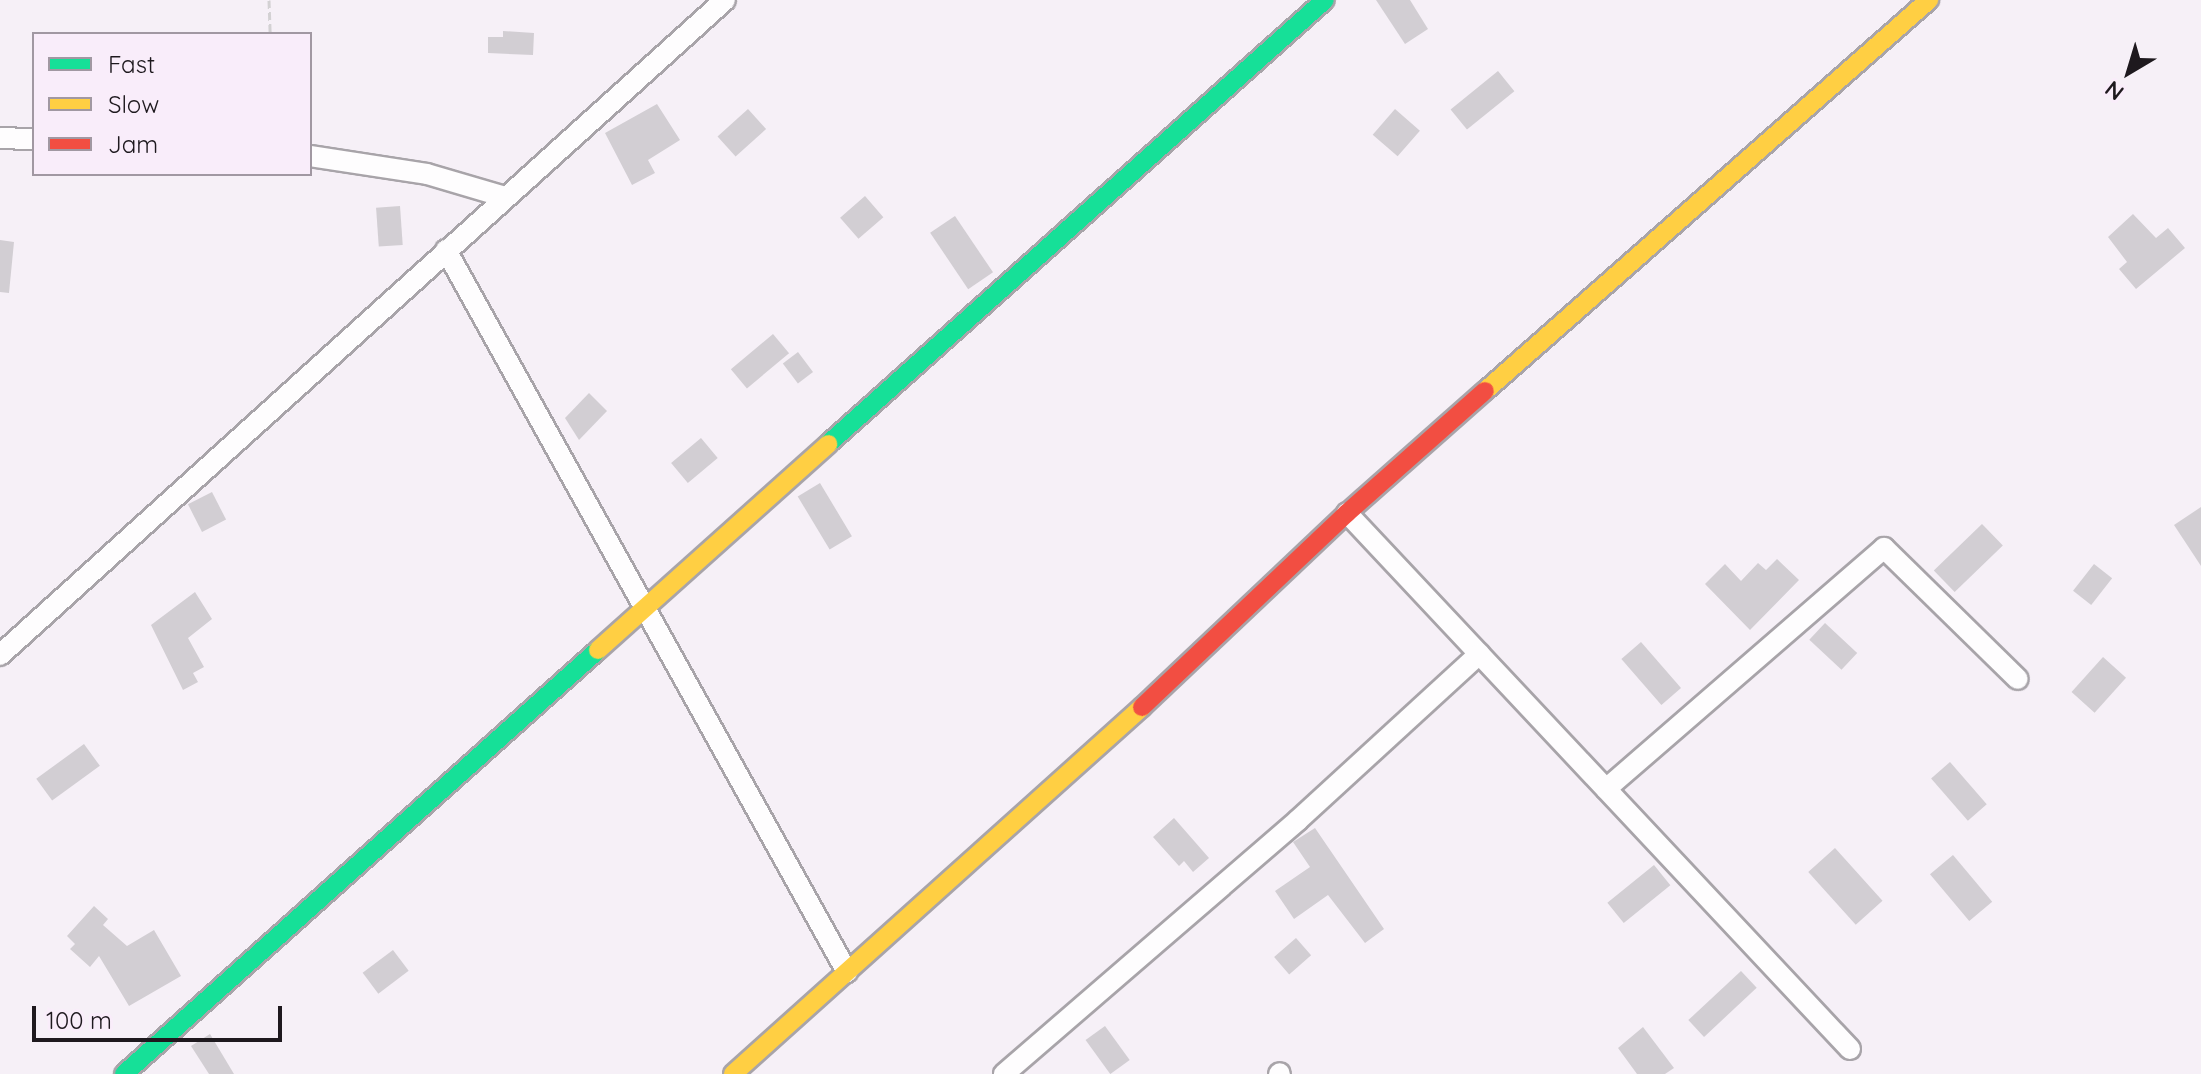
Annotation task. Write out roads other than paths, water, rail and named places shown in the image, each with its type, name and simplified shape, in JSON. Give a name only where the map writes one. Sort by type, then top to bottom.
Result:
[{"type":"street","points":[[0,655],[725,0]]},
{"type":"street","points":[[124,1074],[1325,0]]},
{"type":"street","points":[[733,1074],[1099,748],[1347,513],[1929,0]]},
{"type":"street","points":[[0,138],[32,139]]},
{"type":"street","points":[[312,156],[427,174],[505,197]]},
{"type":"street","points":[[446,250],[847,972]]},
{"type":"street","points":[[1347,513],[1850,1049]]},
{"type":"street","points":[[1606,789],[1884,548],[2018,679]]},
{"type":"street","points":[[1004,1074],[1298,820],[1479,654]]}]
